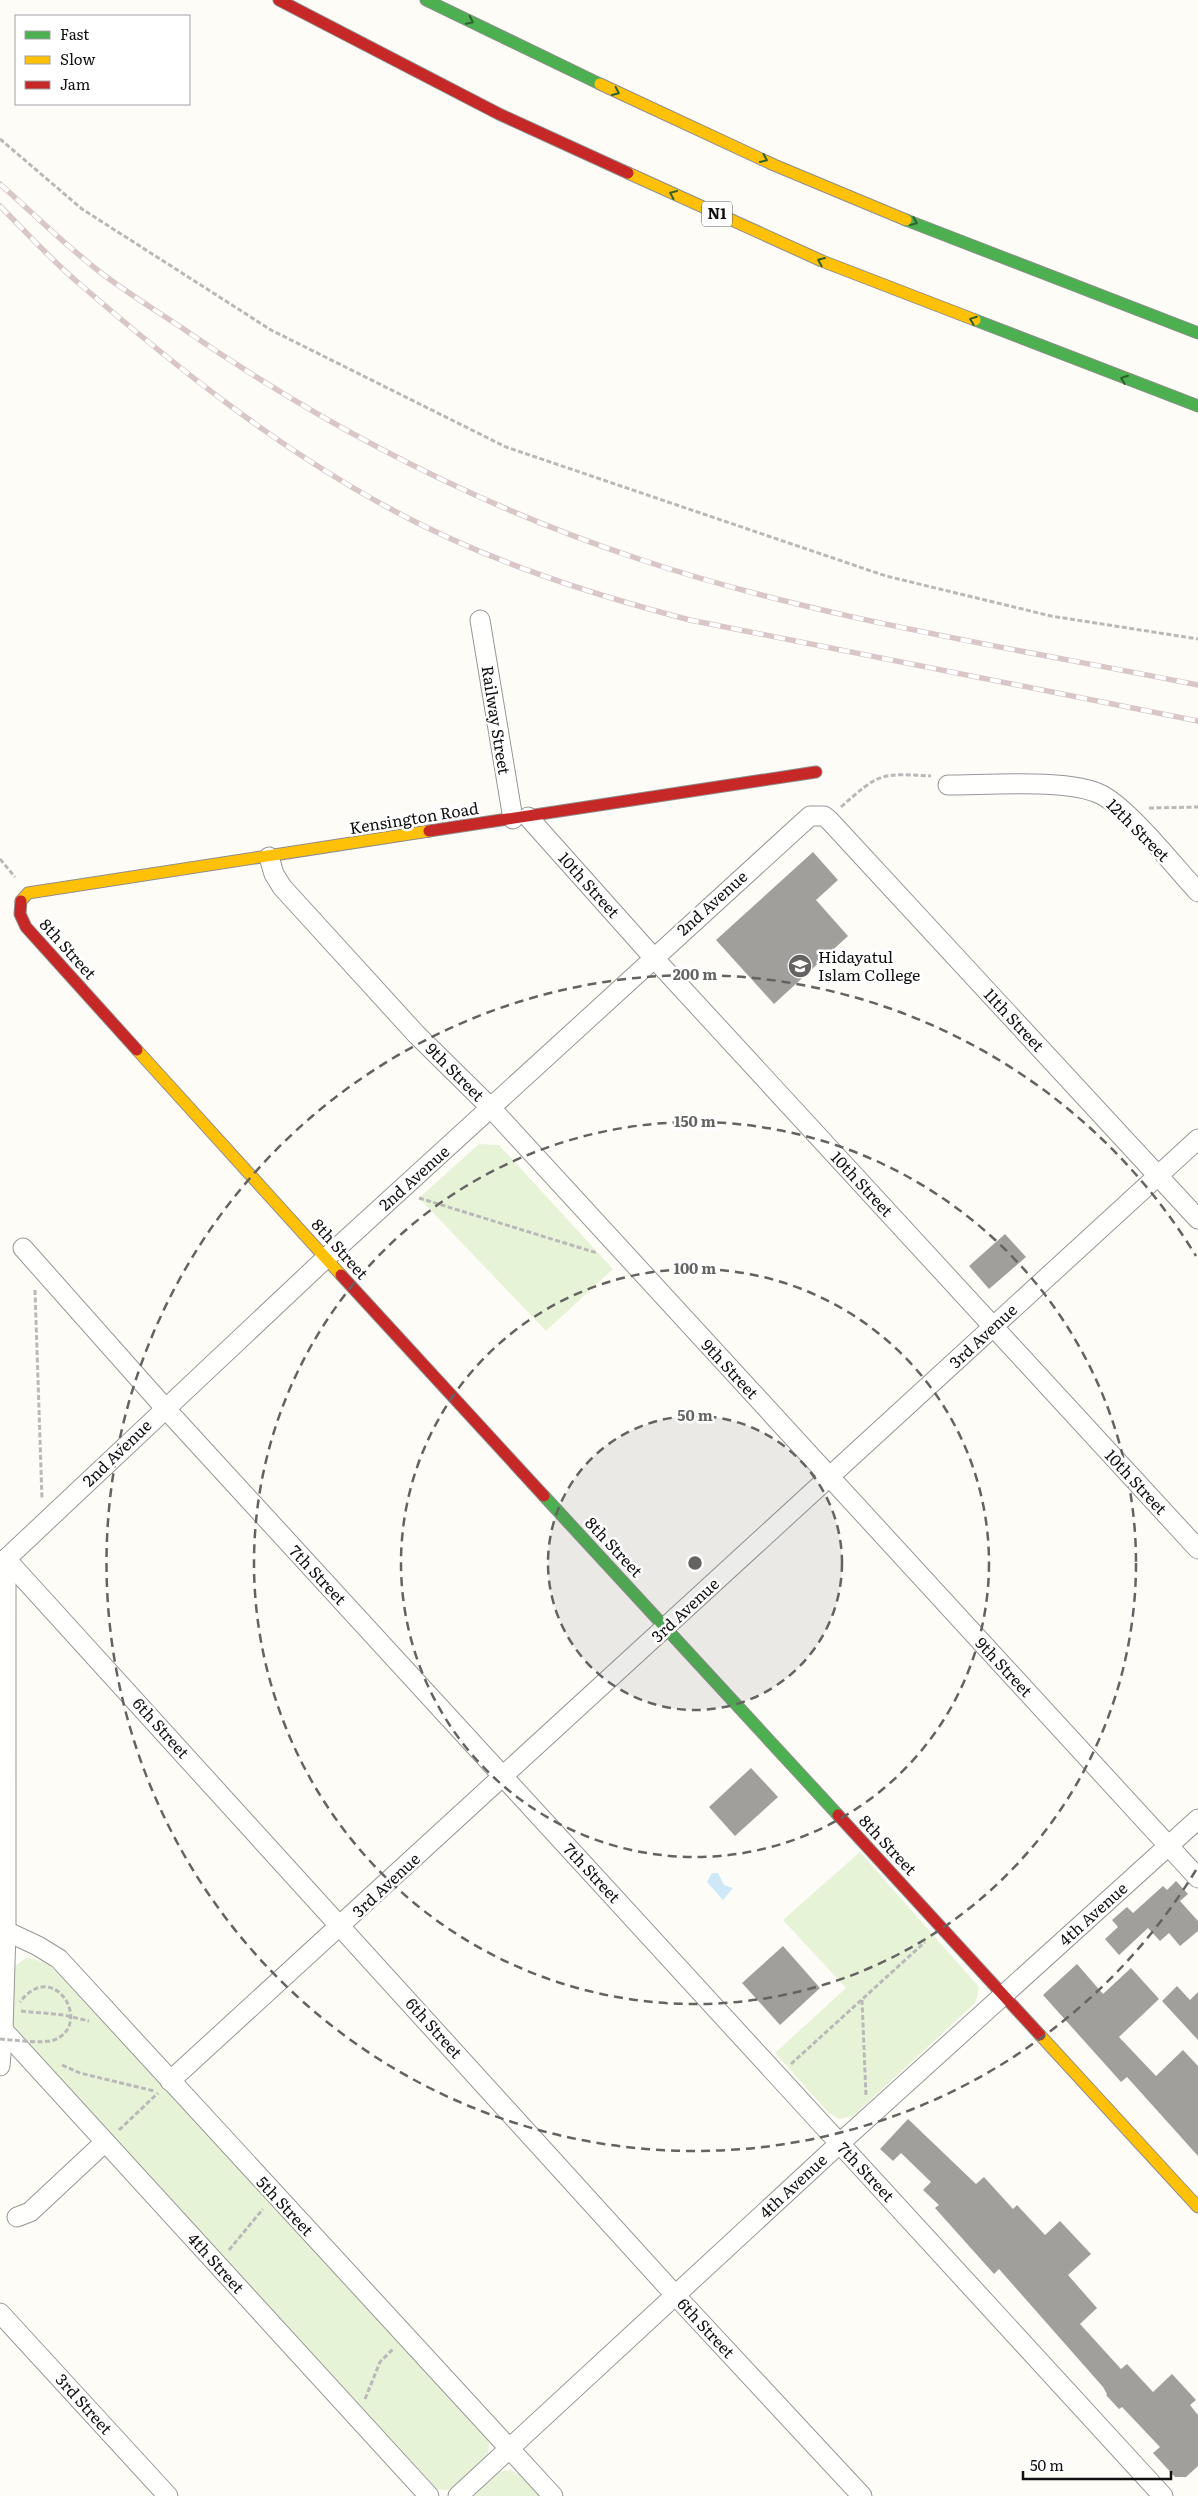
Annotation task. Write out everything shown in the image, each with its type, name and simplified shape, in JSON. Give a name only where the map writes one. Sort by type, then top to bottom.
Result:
[{"type":"main road","name":"N1","points":[[279,0],[499,114],[822,261],[1198,406]]},
{"type":"main road","points":[[426,0],[620,93],[822,186],[1019,265],[1198,333]]},
{"type":"main road","name":"Kensington Road","points":[[20,902],[28,893],[816,772]]},
{"type":"main road","name":"8th Street","points":[[20,902],[20,914],[26,927],[326,1258],[1198,2207]]},
{"type":"street","name":"Railway Street","points":[[480,620],[520,818]]},
{"type":"street","name":"12th Street","points":[[941,780],[1076,785],[1103,795],[1128,816],[1198,892]]},
{"type":"street","name":"2nd Avenue","points":[[6,1559],[326,1258],[804,820],[817,814],[834,815]]},
{"type":"street","name":"11th Street","points":[[834,815],[1198,1219]]},
{"type":"street","name":"10th Street","points":[[520,818],[653,957],[1198,1549]]},
{"type":"street","name":"9th Street","points":[[269,857],[274,874],[282,887],[416,1034],[491,1108],[1198,1878]]},
{"type":"street","name":"3rd Avenue","points":[[165,2087],[1198,1139]]},
{"type":"street","name":"7th Street","points":[[29,1254],[165,1408],[1163,2496]]},
{"type":"street","name":"6th Street","points":[[6,1559],[342,1926],[676,2296],[862,2496]]},
{"type":"street","points":[[0,2066],[6,1931],[6,1559]]},
{"type":"street","name":"4th Avenue","points":[[458,2496],[876,2110],[1198,1819]]},
{"type":"street","name":"5th Street","points":[[6,1931],[38,1946],[59,1959],[113,2017],[165,2087],[276,2196],[553,2496]]},
{"type":"street","name":"4th Street","points":[[2,2035],[40,2071],[429,2496]]},
{"type":"street","points":[[17,2218],[30,2212],[105,2142]]},
{"type":"street","name":"3rd Street","points":[[0,2313],[168,2496]]},
{"type":"path","points":[[0,139],[82,208],[271,330],[506,447],[886,576],[1051,616],[1198,640]]},
{"type":"path","points":[[834,815],[876,778],[888,775],[941,780]]},
{"type":"path","points":[[1144,809],[1198,807]]},
{"type":"path","points":[[400,1192],[634,1264]]},
{"type":"path","points":[[29,1254],[42,1524]]},
{"type":"path","points":[[778,2076],[941,1927]]},
{"type":"path","points":[[2,2035],[52,2040],[63,2035],[70,2026],[71,2013],[67,2002],[58,1991],[49,1987],[37,1988],[27,1993],[20,2002]]},
{"type":"path","points":[[862,1999],[866,2097],[876,2110]]},
{"type":"path","points":[[18,2011],[64,2015],[106,2024],[113,2017]]},
{"type":"path","points":[[40,2071],[53,2061],[80,2073],[165,2087]]},
{"type":"path","points":[[105,2142],[165,2087]]},
{"type":"path","points":[[215,2262],[276,2196]]},
{"type":"path","points":[[352,2412],[364,2401],[380,2362],[406,2336]]},
{"type":"green space","points":[[479,1144],[499,1145],[613,1269],[546,1331],[419,1198]]},
{"type":"green space","points":[[860,1852],[979,1987],[974,2004],[853,2116],[839,2119],[829,2113],[775,2053],[846,1988],[783,1920]]},
{"type":"green space","points":[[26,1958],[43,1962],[66,1979],[486,2436],[489,2443],[488,2456],[453,2488],[447,2490],[433,2489],[15,2031],[11,2022],[13,1968]]},
{"type":"green space","points":[[510,2470],[522,2476],[541,2496],[474,2496],[498,2472]]},
{"type":"water","points":[[712,1873],[718,1873],[724,1885],[733,1888],[723,1900],[707,1882]]},
{"type":"building","points":[[813,852],[838,880],[816,900],[848,936],[774,1004],[716,940]]},
{"type":"building","points":[[1005,1234],[1026,1257],[989,1289],[969,1266]]},
{"type":"building","points":[[751,1768],[778,1797],[735,1836],[709,1807]]},
{"type":"building","points":[[1176,1881],[1188,1894],[1180,1901],[1198,1921],[1198,1931],[1180,1946],[1169,1933],[1160,1941],[1148,1928],[1119,1955],[1105,1939],[1118,1927],[1112,1920],[1127,1907],[1133,1913],[1163,1886],[1167,1890]]},
{"type":"building","points":[[783,1946],[820,1988],[780,2025],[742,1983]]},
{"type":"building","points":[[1077,1964],[1103,1994],[1131,1968],[1159,1999],[1119,2037],[1156,2076],[1183,2050],[1198,2066],[1198,2156],[1127,2077],[1121,2082],[1043,1995]]},
{"type":"building","points":[[1177,1986],[1190,2000],[1198,1992],[1198,2040],[1162,2001]]},
{"type":"building","points":[[908,2119],[976,2184],[984,2177],[1013,2209],[1017,2205],[1045,2235],[1060,2221],[1091,2254],[1068,2275],[1097,2308],[1080,2324],[1121,2369],[1127,2364],[1153,2392],[1172,2374],[1196,2400],[1190,2405],[1198,2415],[1198,2466],[1186,2477],[1175,2477],[1153,2453],[1160,2447],[1122,2407],[1119,2409],[1106,2395],[1103,2387],[999,2269],[994,2274],[935,2208],[939,2205],[923,2190],[931,2182],[901,2153],[893,2161],[880,2149]]},
{"type":"railway","points":[[0,184],[100,272],[236,364],[346,430],[403,461],[520,515],[642,560],[709,581],[778,599],[917,631],[1198,685]]},
{"type":"railway","points":[[0,206],[71,277],[154,347],[229,405],[306,459],[346,484],[423,526],[460,543],[573,586],[690,620],[1198,721]]},
{"type":"traffic: fast","points":[[426,0],[600,84]]},
{"type":"traffic: fast","points":[[906,220],[1198,333]]},
{"type":"traffic: fast","points":[[975,320],[1198,406]]},
{"type":"traffic: fast","points":[[544,1496],[838,1815]]},
{"type":"traffic: slow","points":[[600,84],[774,165],[906,220]]},
{"type":"traffic: slow","points":[[628,173],[822,261],[975,320]]},
{"type":"traffic: slow","points":[[21,901],[28,893],[429,831]]},
{"type":"traffic: slow","points":[[137,1050],[341,1275]]},
{"type":"traffic: slow","points":[[1040,2035],[1198,2207]]},
{"type":"traffic: jam","points":[[279,0],[499,114],[628,173]]},
{"type":"traffic: jam","points":[[429,831],[816,772]]},
{"type":"traffic: jam","points":[[21,901],[20,914],[26,927],[137,1050]]},
{"type":"traffic: jam","points":[[341,1275],[544,1496]]},
{"type":"traffic: jam","points":[[838,1815],[1040,2035]]},
{"type":"place","name":"Hidayatul Islam College","points":[[800,966]]}]
